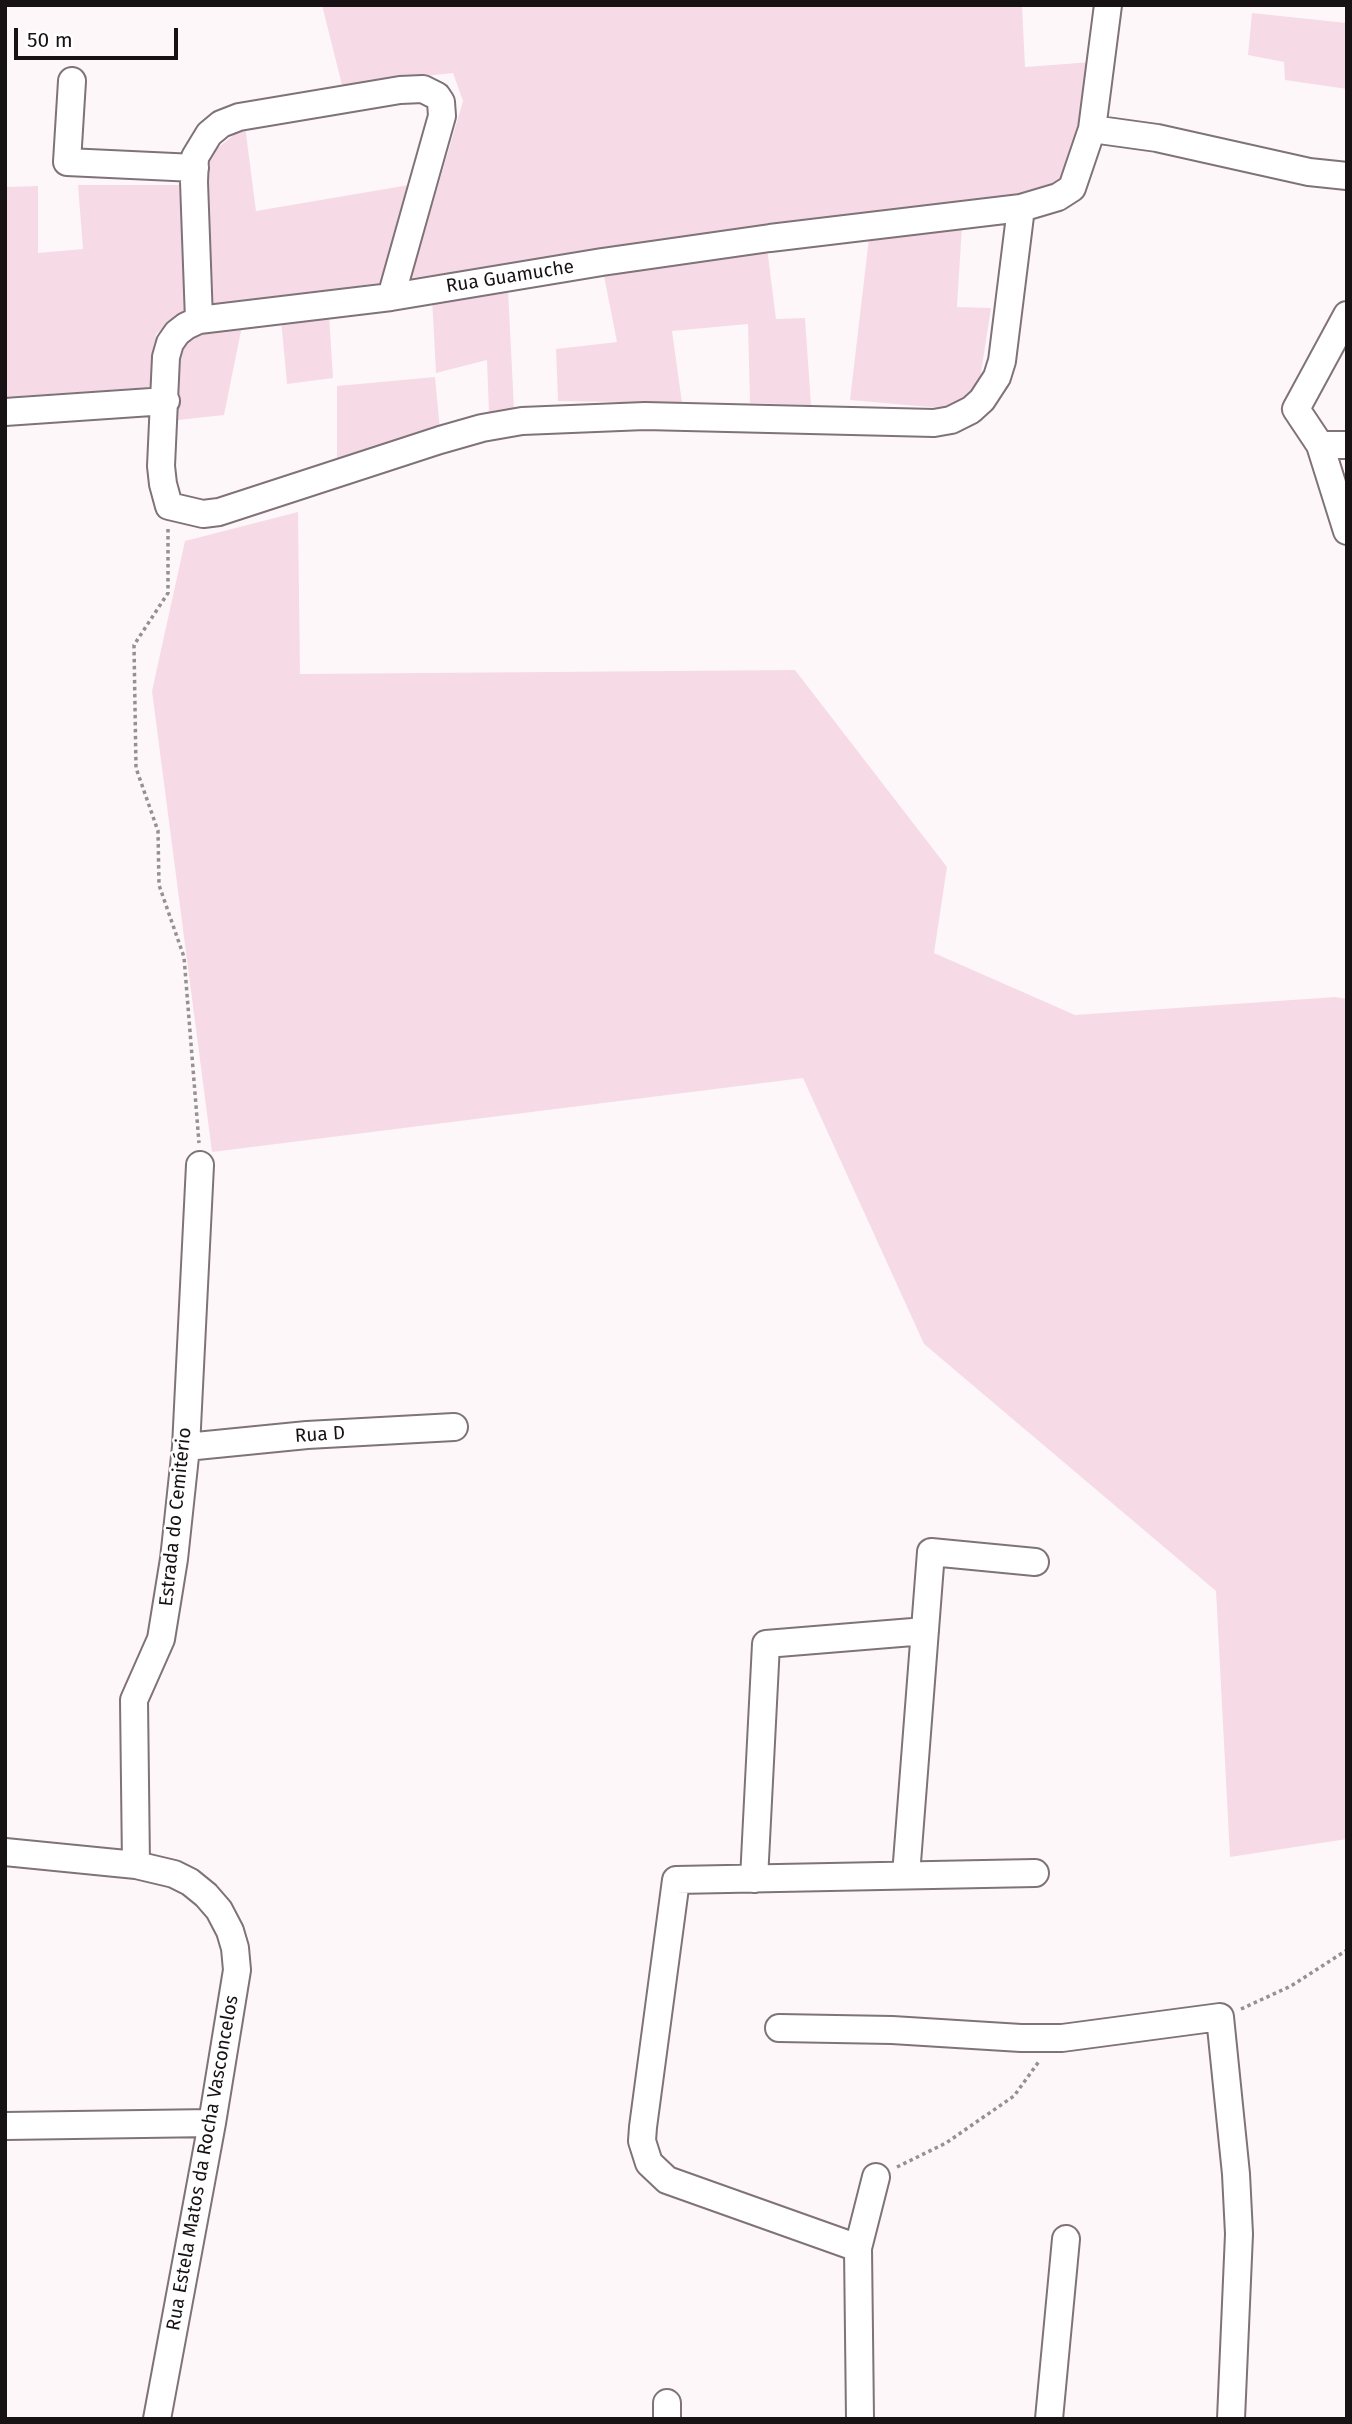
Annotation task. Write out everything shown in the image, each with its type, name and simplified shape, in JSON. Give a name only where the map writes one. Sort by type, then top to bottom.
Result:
[{"type":"street","points":[[1108,5],[1092,129],[1157,138],[1282,167],[1347,176]]},
{"type":"street","points":[[72,81],[67,162],[195,168]]},
{"type":"street","points":[[200,320],[195,158],[209,134],[221,124],[239,117],[400,90],[423,89],[432,92],[441,102],[442,116],[391,297]]},
{"type":"street","name":"Rua Guamuche","points":[[169,506],[163,484],[162,466],[166,357],[170,343],[186,326],[200,320],[391,297],[627,258],[770,238],[1021,208],[1058,197],[1072,188],[1092,129]]},
{"type":"street","points":[[169,506],[203,514],[219,512],[440,440],[482,428],[522,421],[645,416],[934,423],[951,420],[971,410],[982,400],[997,377],[1002,361],[1021,208]]},
{"type":"street","points":[[1347,315],[1296,409],[1320,444],[1347,531]]},
{"type":"street","points":[[5,412],[166,401]]},
{"type":"street","points":[[1320,444],[1347,445]]},
{"type":"street","name":"Estrada do Cemitério","points":[[136,1865],[134,1700],[161,1639],[174,1559],[186,1447],[200,1165]]},
{"type":"street","name":"Rua D","points":[[186,1447],[307,1435],[454,1427]]},
{"type":"street","points":[[906,1875],[931,1552],[1035,1562]]},
{"type":"street","points":[[754,1878],[766,1644],[925,1631]]},
{"type":"street","points":[[5,1852],[136,1865]]},
{"type":"street","name":"Rua Estela Matos da Rocha Vasconcelos","points":[[136,1865],[174,1874],[206,1895],[219,1910],[230,1931],[237,1970],[212,2123],[157,2419]]},
{"type":"street","points":[[858,2248],[667,2180],[649,2163],[642,2141],[643,2127],[676,1880],[1035,1872]]},
{"type":"street","points":[[779,2028],[1056,2038],[1220,2017],[1236,2174],[1239,2234],[1231,2419]]},
{"type":"street","points":[[5,2126],[212,2123]]},
{"type":"street","points":[[860,2419],[858,2248],[876,2177]]},
{"type":"street","points":[[1049,2419],[1066,2239]]},
{"type":"path","points":[[169,506],[168,593],[134,645],[136,768],[158,831],[159,885],[184,957],[200,1165]]},
{"type":"path","points":[[1220,2017],[1291,1986],[1347,1950]]},
{"type":"path","points":[[876,2177],[946,2143],[1014,2096],[1056,2038]]},
{"type":"shaded area","points":[[322,5],[1022,5],[1025,67],[1092,62],[1068,183],[1023,199],[411,278],[463,101],[453,73],[342,85]]},
{"type":"shaded area","points":[[1252,13],[1347,23],[1347,89],[1285,80],[1284,62],[1248,55]]},
{"type":"shaded area","points":[[245,126],[256,211],[409,185],[384,282],[208,309],[209,155]]},
{"type":"shaded area","points":[[78,185],[179,185],[186,310],[156,334],[155,387],[5,397],[5,187],[38,186],[38,253],[83,249]]},
{"type":"shaded area","points":[[962,226],[957,307],[991,308],[978,392],[941,408],[850,400],[869,238]]},
{"type":"shaded area","points":[[767,248],[776,319],[805,318],[811,405],[750,403],[748,324],[672,331],[682,403],[558,401],[556,349],[617,342],[603,271]]},
{"type":"shaded area","points":[[508,289],[514,409],[489,413],[487,360],[436,373],[432,298]]},
{"type":"shaded area","points":[[329,315],[333,378],[287,384],[281,319]]},
{"type":"shaded area","points":[[242,326],[224,415],[178,420],[173,356],[190,335]]},
{"type":"shaded area","points":[[435,377],[440,430],[337,462],[337,386]]},
{"type":"shaded area","points":[[298,512],[300,674],[795,670],[947,867],[934,953],[1075,1015],[1335,997],[1347,999],[1347,1839],[1230,1857],[1216,1591],[924,1344],[803,1078],[212,1152],[152,691],[185,541]]}]
